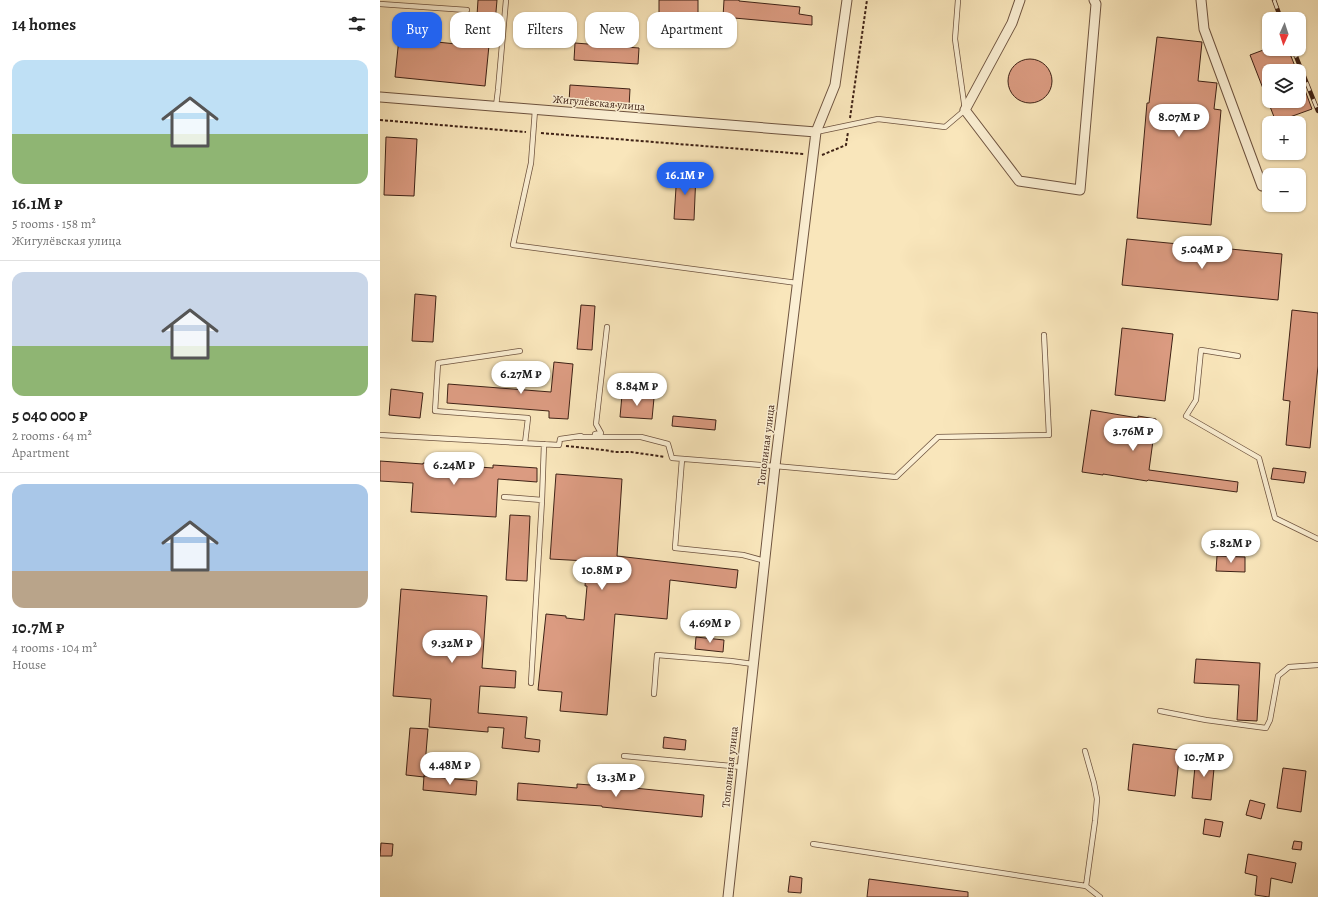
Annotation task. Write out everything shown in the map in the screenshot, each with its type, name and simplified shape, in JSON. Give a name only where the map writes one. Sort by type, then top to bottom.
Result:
[{"type":"street","name":"Тополиная улица","points":[[728,897],[775,466],[816,132],[835,85],[847,0]]},
{"type":"street","points":[[1020,0],[1012,23],[965,110],[1019,181],[1080,190],[1096,4],[1094,0]]},
{"type":"street","points":[[1201,0],[1204,29],[1262,186]]},
{"type":"street","name":"Жигулёвская улица","points":[[380,97],[816,132]]},
{"type":"lane","points":[[496,106],[506,0]]},
{"type":"lane","points":[[816,132],[878,119],[945,127],[965,110],[954,39],[958,0]]},
{"type":"lane","points":[[380,4],[467,10]]},
{"type":"lane","points":[[536,110],[531,163],[513,245],[797,283]]},
{"type":"lane","points":[[380,435],[559,445],[560,439],[601,433],[596,424],[607,326]]},
{"type":"lane","points":[[579,437],[641,437],[668,444],[672,458],[896,477],[938,437],[1049,435],[1044,335]]},
{"type":"lane","points":[[1238,356],[1201,350],[1196,400],[1186,416],[1259,458],[1275,518],[1318,539]]},
{"type":"lane","points":[[520,351],[438,363],[435,411],[528,418],[525,443]]},
{"type":"lane","points":[[531,683],[544,444]]},
{"type":"lane","points":[[682,459],[675,548],[743,555],[765,561]]},
{"type":"lane","points":[[504,497],[542,500]]},
{"type":"lane","points":[[654,694],[657,655],[753,664]]},
{"type":"lane","points":[[1160,711],[1206,720],[1266,728],[1270,720],[1278,676],[1290,667],[1318,665]]},
{"type":"lane","points":[[1085,751],[1097,799],[1086,886]]},
{"type":"lane","points":[[624,756],[742,768]]},
{"type":"lane","points":[[813,844],[1086,886],[1100,897]]},
{"type":"path","points":[[559,445],[615,452],[631,452],[672,458]]},
{"type":"building","points":[[478,0],[497,0],[496,12],[477,12]]},
{"type":"building","points":[[659,0],[698,0],[698,12],[659,12]]},
{"type":"building","points":[[724,0],[739,0],[800,7],[799,14],[812,16],[812,25],[737,18],[737,12],[723,12]]},
{"type":"building","points":[[1157,37],[1202,42],[1198,81],[1217,83],[1214,109],[1221,110],[1211,225],[1137,218],[1147,103],[1149,103]]},
{"type":"building","points":[[442,43],[450,43],[450,48],[489,48],[485,86],[395,77],[398,48],[442,48]]},
{"type":"building","points":[[577,43],[585,44],[585,48],[639,48],[638,64],[574,60],[575,48],[577,48]]},
{"type":"building","points":[[1262,50],[1262,56],[1291,56],[1294,64],[1262,64],[1262,86],[1250,55]]},
{"type":"building","points":[[1026,59],[1034,59],[1046,65],[1052,77],[1052,85],[1046,97],[1034,103],[1026,103],[1014,97],[1008,85],[1008,77],[1014,65]]},
{"type":"building","points":[[570,85],[630,89],[629,107],[569,102]]},
{"type":"building","points":[[1306,93],[1312,109],[1293,116],[1274,116],[1271,108],[1306,108]]},
{"type":"building","points":[[386,137],[417,139],[414,196],[384,195]]},
{"type":"building","points":[[677,172],[696,173],[694,220],[674,219]]},
{"type":"building","points":[[1127,239],[1282,254],[1278,300],[1122,285]]},
{"type":"building","points":[[415,294],[436,296],[433,342],[412,341]]},
{"type":"building","points":[[581,305],[595,306],[592,350],[577,349]]},
{"type":"building","points":[[1292,310],[1318,313],[1318,366],[1310,448],[1286,445],[1290,401],[1283,400]]},
{"type":"building","points":[[1122,328],[1173,334],[1165,401],[1115,395]]},
{"type":"building","points":[[554,362],[573,364],[568,419],[549,418],[549,411],[447,403],[448,384],[551,392]]},
{"type":"building","points":[[391,389],[423,393],[420,418],[389,415]]},
{"type":"building","points":[[622,395],[654,398],[652,419],[620,417]]},
{"type":"building","points":[[1091,410],[1138,418],[1138,416],[1156,419],[1149,470],[1238,482],[1237,492],[1082,472]]},
{"type":"building","points":[[673,416],[716,420],[715,430],[672,426]]},
{"type":"building","points":[[380,461],[493,468],[493,465],[537,468],[537,482],[498,479],[496,517],[411,512],[413,483],[380,481]]},
{"type":"building","points":[[1273,468],[1306,472],[1304,483],[1271,479]]},
{"type":"building","points":[[556,474],[622,479],[617,556],[738,570],[736,588],[670,580],[667,619],[615,614],[607,715],[560,711],[562,692],[538,690],[546,614],[584,620],[587,586],[585,586],[587,561],[550,559]]},
{"type":"building","points":[[510,515],[530,516],[527,581],[506,580]]},
{"type":"building","points":[[1217,556],[1245,557],[1245,572],[1216,571]]},
{"type":"building","points":[[401,589],[487,596],[482,668],[516,671],[515,688],[480,686],[478,713],[527,717],[525,738],[540,740],[539,752],[502,748],[504,728],[488,727],[488,732],[429,727],[431,699],[393,696]]},
{"type":"building","points":[[696,637],[724,640],[723,652],[695,649]]},
{"type":"building","points":[[1196,659],[1260,663],[1257,721],[1237,720],[1239,685],[1194,683]]},
{"type":"building","points":[[410,728],[428,729],[424,777],[406,775]]},
{"type":"building","points":[[664,737],[686,740],[685,750],[663,748]]},
{"type":"building","points":[[1133,744],[1180,750],[1175,796],[1128,790]]},
{"type":"building","points":[[1196,756],[1215,758],[1211,800],[1192,798]]},
{"type":"building","points":[[1283,768],[1306,771],[1301,812],[1277,808]]},
{"type":"building","points":[[424,776],[477,781],[476,795],[423,790]]},
{"type":"building","points":[[518,783],[577,788],[577,784],[604,785],[704,795],[702,817],[602,806],[517,800]]},
{"type":"building","points":[[1250,800],[1265,804],[1261,819],[1246,815]]},
{"type":"building","points":[[1205,819],[1223,822],[1220,837],[1203,834]]},
{"type":"building","points":[[1294,841],[1302,842],[1301,850],[1292,849]]},
{"type":"building","points":[[381,843],[393,844],[392,856],[380,856]]},
{"type":"building","points":[[1248,854],[1296,863],[1292,883],[1271,878],[1269,897],[1255,895],[1257,876],[1245,873]]},
{"type":"building","points":[[790,876],[802,878],[801,893],[788,892]]},
{"type":"building","points":[[869,879],[968,892],[968,897],[867,897]]},
{"type":"railway","points":[[1274,0],[1278,12]]},
{"type":"railway","points":[[1296,56],[1318,111]]}]
